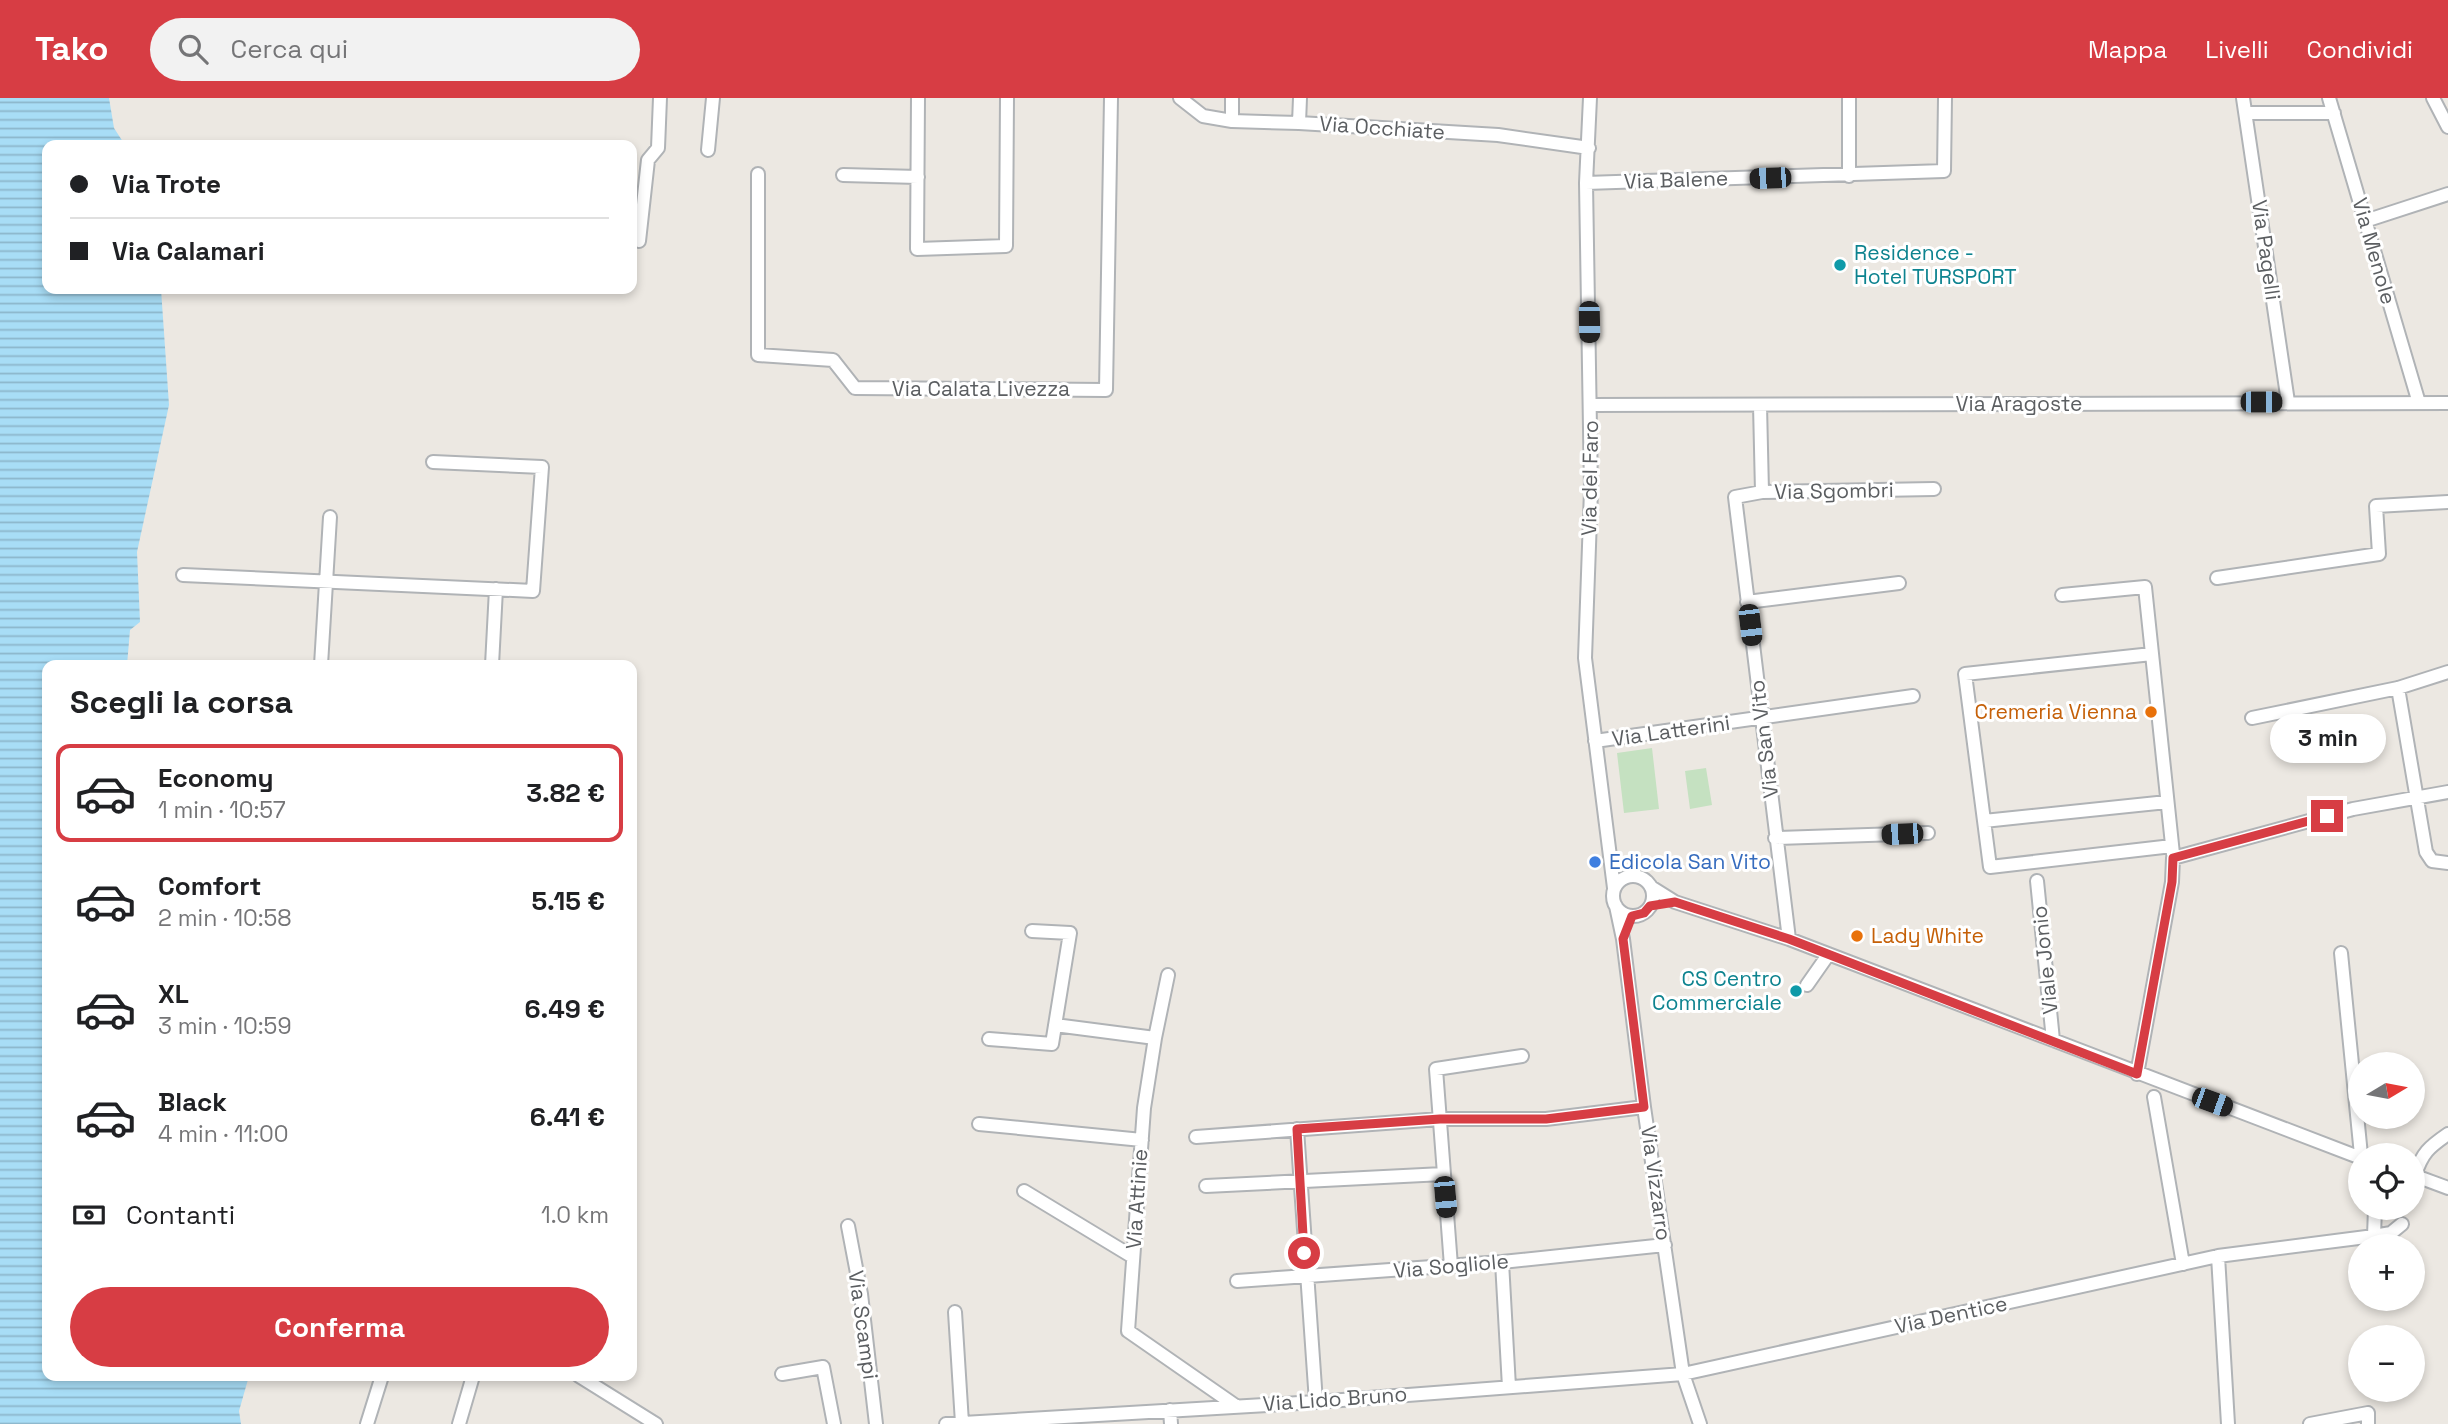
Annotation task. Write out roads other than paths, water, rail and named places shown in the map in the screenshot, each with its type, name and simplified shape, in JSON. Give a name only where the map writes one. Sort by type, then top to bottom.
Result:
[{"type":"street","points":[[639,241],[648,160],[658,148],[660,98]]},
{"type":"street","points":[[708,150],[713,98]]},
{"type":"street","points":[[918,98],[917,249],[1006,246],[1007,98]]},
{"type":"street","name":"Via Calata Livezza","points":[[758,174],[758,355],[833,360],[855,388],[1106,390],[1111,98]]},
{"type":"street","name":"Via Occhiate","points":[[1180,98],[1203,116],[1231,121],[1498,135],[1589,148]]},
{"type":"street","points":[[1231,121],[1232,98]]},
{"type":"street","points":[[1299,123],[1300,98]]},
{"type":"street","name":"Via del Faro","points":[[1590,98],[1586,183],[1591,490],[1585,658],[1614,888]]},
{"type":"street","points":[[1849,98],[1849,176]]},
{"type":"street","name":"Via Balene","points":[[1586,183],[1944,171],[1945,98]]},
{"type":"street","name":"Via Pagelli","points":[[2244,98],[2288,402]]},
{"type":"street","name":"Via Menole","points":[[2329,98],[2419,403]]},
{"type":"street","points":[[2433,98],[2448,127]]},
{"type":"street","points":[[2246,113],[2334,113]]},
{"type":"street","points":[[842,175],[918,177]]},
{"type":"street","points":[[2365,221],[2448,194]]},
{"type":"street","name":"Via Aragoste","points":[[1591,405],[2448,403]]},
{"type":"street","points":[[1760,405],[1762,492]]},
{"type":"street","points":[[183,575],[533,591],[542,467],[433,462]]},
{"type":"street","name":"Via Sgombri","points":[[1735,497],[1762,492],[1934,489]]},
{"type":"street","name":"Via San Vito","points":[[1735,497],[1789,939]]},
{"type":"street","points":[[2217,578],[2379,554],[2376,506],[2448,502]]},
{"type":"street","points":[[321,660],[330,517]]},
{"type":"street","points":[[1747,602],[1899,583]]},
{"type":"street","points":[[2062,595],[2145,587],[2173,852],[2172,882],[2137,1074]]},
{"type":"street","points":[[492,660],[496,589]]},
{"type":"street","points":[[2152,654],[1965,674],[1990,867],[2173,852],[2353,809],[2448,792]]},
{"type":"street","points":[[2252,718],[2398,688],[2448,672]]},
{"type":"street","points":[[2398,688],[2426,852],[2432,861],[2448,863]]},
{"type":"street","name":"Via Latterini","points":[[1595,741],[1913,696]]},
{"type":"street","points":[[1984,821],[2167,802]]},
{"type":"street","points":[[1775,838],[1928,832]]},
{"type":"street","points":[[1611,856],[1630,876]]},
{"type":"street","points":[[1614,888],[1618,882],[1630,876],[1644,878],[1651,887],[1653,896],[1644,913],[1625,915],[1616,906]]},
{"type":"street","name":"Viale Jonio","points":[[2037,881],[2053,1040]]},
{"type":"street","name":"Viale Jonio","points":[[1651,887],[1675,902],[1789,939],[2137,1074],[2348,1151]]},
{"type":"street","name":"Via Vizzarro","points":[[1614,888],[1613,900],[1623,939],[1644,1107],[1683,1374],[1700,1424]]},
{"type":"street","name":"Viale Jonio","points":[[1650,906],[1675,902]]},
{"type":"street","name":"Via Vizzarro","points":[[1623,939],[1632,916]]},
{"type":"street","points":[[989,1039],[1052,1044],[1070,933],[1032,931]]},
{"type":"street","points":[[2341,953],[2360,1143]]},
{"type":"street","points":[[1807,985],[1828,955]]},
{"type":"street","name":"Via Attinie","points":[[1168,975],[1144,1108],[1128,1331],[1236,1406]]},
{"type":"street","points":[[1055,1025],[1155,1038]]},
{"type":"street","points":[[1451,1266],[1436,1069],[1522,1056]]},
{"type":"street","points":[[2154,1097],[2182,1264]]},
{"type":"street","points":[[1196,1137],[1440,1119],[1546,1119],[1644,1107]]},
{"type":"street","points":[[979,1124],[1142,1140]]},
{"type":"street","points":[[1297,1129],[1315,1402]]},
{"type":"street","points":[[2425,1152],[2448,1134]]},
{"type":"street","points":[[1206,1186],[1443,1174]]},
{"type":"street","points":[[2425,1179],[2448,1188]]},
{"type":"street","points":[[1024,1191],[1133,1257]]},
{"type":"street","name":"Via Dentice","points":[[2385,1234],[2402,1224]]},
{"type":"street","name":"Via Scampi","points":[[848,1226],[861,1294],[876,1424]]},
{"type":"street","name":"Via Dentice","points":[[1683,1374],[2218,1256],[2348,1239]]},
{"type":"street","name":"Via Sogliole","points":[[1237,1281],[1502,1262],[1665,1245]]},
{"type":"street","points":[[2218,1256],[2228,1424]]},
{"type":"street","points":[[1502,1262],[1509,1387]]},
{"type":"street","points":[[955,1312],[962,1423]]},
{"type":"street","points":[[782,1374],[823,1367],[834,1424]]},
{"type":"street","name":"Via Lido Bruno","points":[[946,1424],[1069,1420],[1170,1410],[1315,1402],[1683,1374]]},
{"type":"street","points":[[367,1424],[380,1381]]},
{"type":"street","points":[[460,1424],[472,1381]]},
{"type":"street","points":[[586,1381],[648,1422]]},
{"type":"street","points":[[1170,1410],[1171,1424]]},
{"type":"street","points":[[2310,1424],[2368,1413],[2368,1424]]},
{"type":"water","points":[[0,98],[109,98],[114,128],[122,140],[42,140],[42,294],[161,294],[169,405],[137,552],[140,622],[130,630],[127,660],[42,660],[42,1381],[248,1381],[239,1411],[241,1424],[0,1424]]},
{"type":"place","name":"Residence - Hotel TURSPORT","points":[[1840,265]]},
{"type":"place","name":"Cremeria Vienna","points":[[2151,712]]},
{"type":"place","name":"Edicola San Vito","points":[[1595,862]]},
{"type":"place","name":"Lady White","points":[[1857,936]]},
{"type":"place","name":"CS Centro Commerciale","points":[[1796,991]]}]
